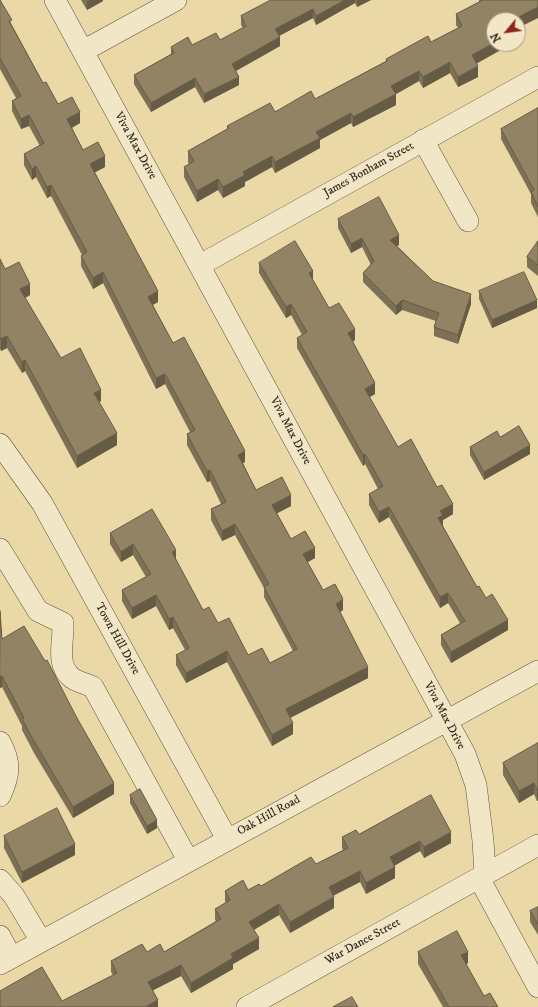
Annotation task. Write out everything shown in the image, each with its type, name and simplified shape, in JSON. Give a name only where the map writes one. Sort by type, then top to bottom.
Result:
[{"type":"street","name":"Viva Max Drive","points":[[55,0],[465,754],[476,785],[483,841],[482,876],[538,987]]},
{"type":"street","points":[[83,51],[176,0]]},
{"type":"street","name":"James Bonham Street","points":[[200,265],[538,76]]},
{"type":"street","points":[[423,140],[468,222]]},
{"type":"street","name":"Town Hill Drive","points":[[0,444],[42,503],[227,839]]},
{"type":"street","points":[[0,549],[38,611],[63,623],[64,637],[61,649],[63,666],[72,678],[93,687],[188,860]]},
{"type":"street","name":"Oak Hill Road","points":[[6,961],[446,719],[538,671]]},
{"type":"street","points":[[0,742],[7,754],[9,771],[0,795]]},
{"type":"street","name":"War Dance Street","points":[[254,1005],[538,845]]},
{"type":"street","points":[[0,880],[14,896],[41,941]]},
{"type":"street","points":[[0,936],[6,961]]},
{"type":"building","points":[[0,0],[12,20],[9,21],[43,83],[46,82],[58,104],[72,97],[80,112],[67,119],[83,150],[98,142],[105,156],[90,164],[158,291],[148,297],[173,343],[184,337],[245,451],[238,455],[256,490],[282,477],[291,495],[272,505],[291,539],[305,531],[315,548],[303,554],[323,590],[335,584],[343,599],[336,604],[368,667],[286,709],[293,723],[272,735],[227,651],[186,673],[176,655],[189,648],[173,617],[169,619],[156,595],[132,608],[122,590],[151,574],[133,544],[121,552],[110,533],[152,509],[176,550],[172,552],[203,610],[209,607],[218,623],[229,618],[248,655],[262,648],[270,663],[297,649],[264,587],[269,584],[235,524],[222,531],[211,509],[226,502],[210,470],[207,471],[187,434],[195,430],[165,374],[156,378],[103,272],[93,278],[81,256],[87,252],[51,185],[47,187],[36,166],[32,169],[24,154],[44,143],[29,115],[21,119],[12,101],[21,96],[0,58]]},
{"type":"building","points":[[271,0],[345,0],[316,16],[313,9],[275,29],[280,37],[232,64],[239,77],[204,94],[195,78],[151,103],[134,75],[174,53],[171,47],[188,37],[192,45],[216,33],[220,40],[246,26],[241,16]]},
{"type":"building","points":[[538,0],[538,7],[526,13],[526,12],[486,12],[486,47],[472,55],[478,66],[458,77],[450,62],[423,77],[419,71],[391,86],[396,94],[353,117],[351,113],[316,132],[320,138],[275,162],[272,156],[243,172],[245,175],[223,187],[218,179],[197,191],[184,167],[194,161],[188,151],[229,128],[227,126],[270,103],[275,112],[311,91],[315,99],[387,61],[386,59],[428,36],[431,42],[462,26],[456,14],[481,1]]},
{"type":"building","points":[[538,108],[538,207],[531,192],[534,190],[501,129]]},
{"type":"building","points":[[379,197],[399,235],[390,240],[433,281],[471,294],[458,335],[434,327],[439,313],[402,300],[396,306],[363,273],[374,261],[362,238],[351,244],[338,219]]},
{"type":"building","points":[[295,241],[313,271],[309,273],[329,308],[339,303],[355,329],[348,333],[375,383],[365,389],[398,447],[411,439],[437,487],[442,485],[453,504],[440,511],[443,515],[438,518],[477,587],[479,586],[486,598],[492,594],[508,620],[451,652],[441,635],[465,621],[448,593],[440,597],[389,507],[379,512],[369,494],[383,486],[365,454],[363,455],[297,338],[307,332],[291,304],[286,307],[259,263]]},
{"type":"building","points":[[538,241],[538,265],[527,257]]},
{"type":"building","points":[[0,259],[5,269],[19,262],[30,284],[20,289],[61,358],[80,348],[101,390],[94,393],[117,433],[77,456],[25,360],[22,362],[7,336],[1,339],[0,337]]},
{"type":"building","points":[[524,272],[537,300],[492,320],[479,291]]},
{"type":"building","points":[[519,426],[530,445],[484,472],[470,447],[497,431],[500,437]]},
{"type":"building","points":[[0,611],[2,639],[24,626],[45,661],[47,660],[77,718],[114,783],[73,807],[22,719],[24,718],[2,676],[0,677]]},
{"type":"building","points":[[538,743],[538,789],[537,790],[534,783],[519,791],[503,763]]},
{"type":"building","points":[[140,789],[157,820],[147,826],[130,795]]},
{"type":"building","points":[[431,795],[451,832],[424,847],[420,841],[390,857],[395,867],[366,883],[360,871],[329,887],[334,897],[290,922],[279,904],[249,922],[259,938],[231,954],[233,958],[191,983],[181,965],[148,982],[158,1000],[145,1007],[0,1007],[0,991],[42,967],[62,1001],[117,973],[111,961],[142,944],[147,952],[160,944],[164,952],[221,919],[215,909],[230,900],[225,891],[243,880],[248,890],[259,884],[261,886],[311,857],[316,864],[348,848],[342,837],[356,830],[359,834]]},
{"type":"building","points":[[57,808],[75,844],[22,872],[4,836]]},
{"type":"building","points":[[538,907],[538,924],[530,911]]},
{"type":"building","points":[[457,931],[468,952],[461,955],[484,996],[490,993],[498,1007],[449,1007],[418,952]]},
{"type":"building","points":[[352,997],[358,1007],[333,1007]]}]
